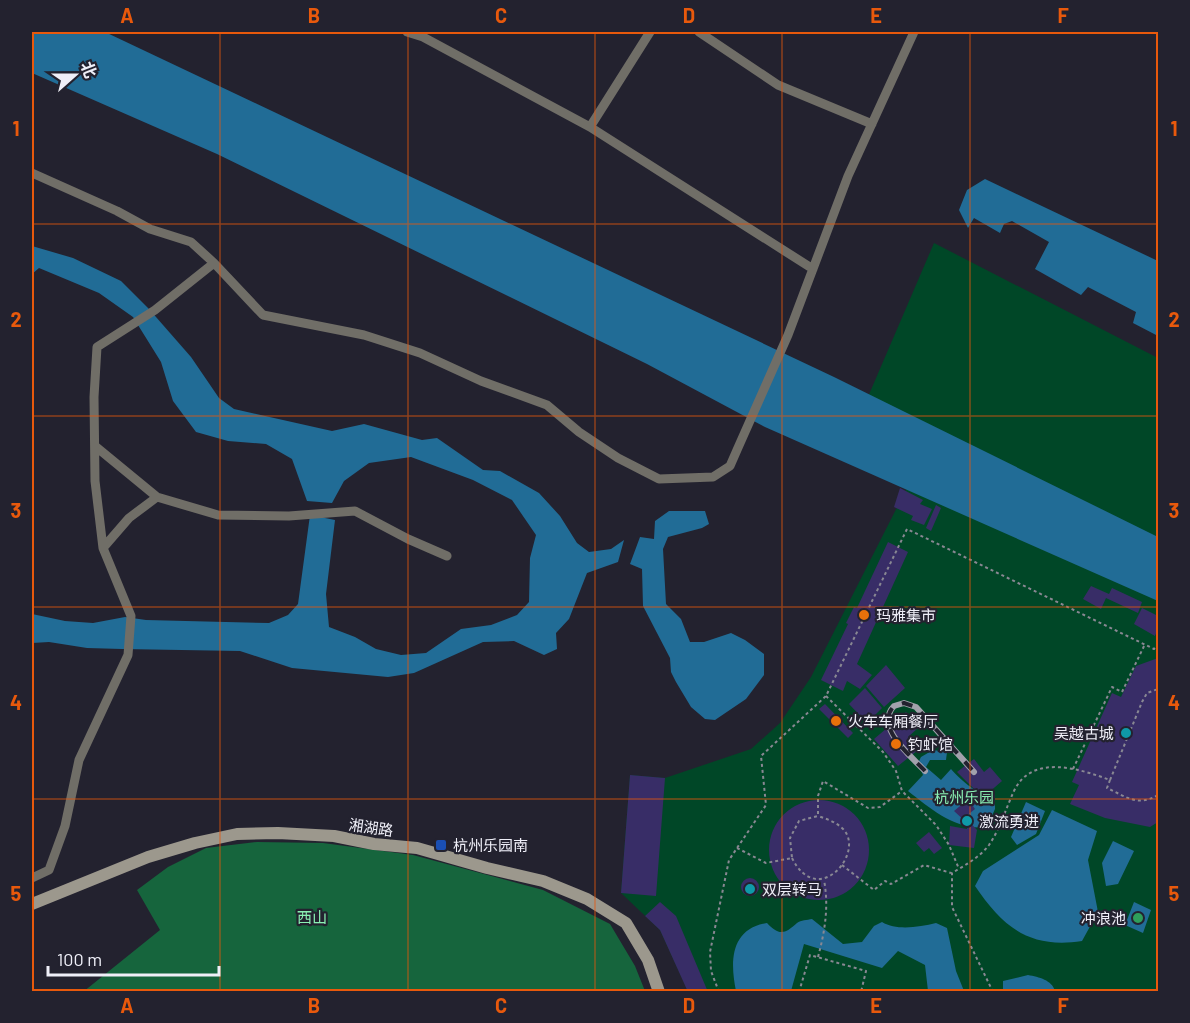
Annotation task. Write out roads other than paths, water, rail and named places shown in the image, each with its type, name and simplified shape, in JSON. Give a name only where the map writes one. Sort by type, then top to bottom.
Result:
[{"type":"main road","name":"湘湖路","points":[[32,904],[148,857],[195,843],[237,834],[278,833],[334,836],[374,844],[417,848],[543,881],[587,899],[626,923],[648,960],[659,992]]},
{"type":"street","points":[[407,32],[423,37],[590,127],[813,269]]},
{"type":"street","points":[[590,127],[650,32]]},
{"type":"street","points":[[699,32],[778,85],[872,124]]},
{"type":"street","points":[[32,173],[117,211],[150,229],[191,242],[263,315],[364,335],[420,353],[481,381],[547,405],[579,432],[618,458],[659,479],[713,477],[730,466],[751,420],[785,341],[848,176],[914,32]]},
{"type":"street","points":[[32,878],[48,870],[65,826],[79,760],[128,655],[131,616],[103,548],[95,481],[94,398],[97,347],[155,310],[214,263]]},
{"type":"street","points":[[94,446],[156,497],[218,515],[289,516],[355,511],[408,539],[447,555]]},
{"type":"street","points":[[103,548],[129,518],[156,497]]},
{"type":"water","points":[[32,32],[105,32],[834,377],[1158,537],[1158,601],[765,427],[647,364],[217,154],[32,73]]},
{"type":"water","points":[[985,179],[1158,261],[1158,336],[1133,323],[1136,312],[1088,287],[1081,295],[1035,269],[1049,242],[1012,221],[1004,224],[1000,233],[974,218],[968,228],[959,210],[967,190]]},
{"type":"water","points":[[32,246],[73,258],[121,281],[191,357],[219,398],[234,409],[332,431],[364,424],[422,440],[437,438],[483,470],[500,471],[539,493],[560,516],[577,543],[589,552],[611,549],[624,540],[618,562],[587,573],[569,619],[556,633],[557,649],[544,655],[514,641],[483,642],[414,673],[388,677],[292,668],[240,651],[87,648],[49,642],[32,643],[32,614],[65,621],[93,623],[125,617],[146,620],[269,623],[288,615],[298,604],[310,515],[335,520],[326,594],[329,627],[355,637],[376,649],[401,655],[426,653],[461,629],[491,625],[517,615],[529,602],[530,558],[536,535],[512,500],[473,480],[411,457],[369,463],[344,481],[332,503],[307,501],[292,459],[266,444],[228,441],[196,432],[173,401],[161,362],[133,317],[99,293],[39,268],[32,274]]},
{"type":"water","points":[[669,511],[705,511],[709,524],[668,537],[663,549],[666,604],[681,619],[690,642],[704,642],[731,633],[764,654],[764,675],[746,699],[715,720],[705,719],[691,707],[676,682],[671,672],[670,658],[643,606],[642,569],[630,564],[640,537],[654,539],[655,521]]},
{"type":"water","points":[[933,750],[947,752],[946,760],[930,760],[926,767],[941,780],[951,769],[976,790],[995,795],[995,809],[987,827],[965,826],[954,822],[908,791],[923,775],[918,763],[921,757]]},
{"type":"water","points":[[1026,802],[1045,811],[1036,834],[1017,845],[1011,837]]},
{"type":"water","points":[[1052,810],[1097,831],[1088,860],[1098,912],[1082,941],[1047,942],[1019,932],[996,913],[975,886],[983,871],[1039,835]]},
{"type":"water","points":[[1113,841],[1134,851],[1118,884],[1106,886],[1102,863]]},
{"type":"water","name":"冲浪池","points":[[1134,902],[1151,910],[1143,933],[1125,925]]},
{"type":"water","points":[[812,919],[843,944],[862,942],[874,926],[882,922],[894,927],[915,927],[936,923],[947,928],[956,971],[964,991],[928,991],[925,965],[898,951],[882,968],[804,944],[791,991],[736,991],[733,958],[739,940],[746,932],[755,926],[767,923],[775,930],[782,932],[800,921]]},
{"type":"water","points":[[1028,975],[1048,982],[1055,991],[1003,991],[1003,981]]},
{"type":"railway","points":[[925,771],[891,732],[888,723],[889,714],[894,706],[904,703],[916,707],[974,772]]},
{"type":"place","name":"玛雅集市","points":[[864,615]]},
{"type":"place","name":"火车车厢餐厅","points":[[836,721]]},
{"type":"place","name":"吴越古城","points":[[1126,733]]},
{"type":"place","name":"钓虾馆","points":[[896,744]]},
{"type":"place","name":"激流勇进","points":[[967,821]]},
{"type":"place","name":"杭州乐园南","points":[[441,845]]},
{"type":"place","name":"双层转马","points":[[750,889]]},
{"type":"place","name":"冲浪池","points":[[1138,918]]},
{"type":"park label","name":"杭州乐园","points":[[964,797]]},
{"type":"park label","name":"西山","points":[[312,917]]}]
